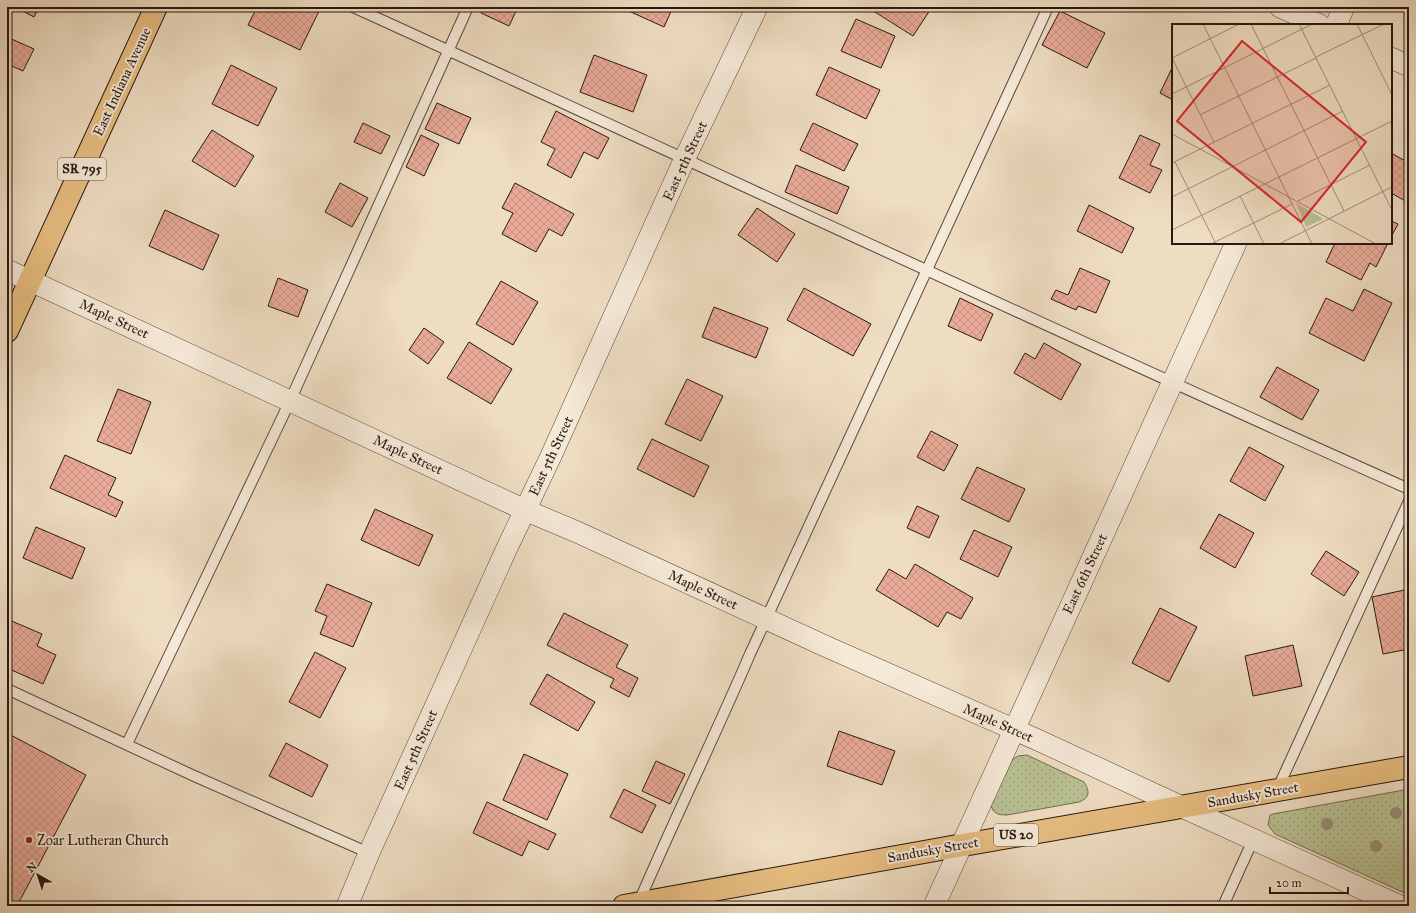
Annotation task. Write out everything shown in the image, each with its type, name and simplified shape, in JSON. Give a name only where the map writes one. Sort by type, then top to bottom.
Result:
[{"type":"main road","name":"East Indiana Avenue","points":[[7,331],[156,7]]},
{"type":"main road","name":"Sandusky Street","points":[[633,905],[962,844],[1409,767]]},
{"type":"street","name":"East 5th Street","points":[[347,906],[369,853],[551,456],[685,158],[757,7]]},
{"type":"street","points":[[1280,7],[1318,24]]},
{"type":"street","points":[[1336,24],[1344,7]]},
{"type":"street","points":[[1392,58],[1409,66]]},
{"type":"street","name":"East 6th Street","points":[[934,906],[1236,244]]},
{"type":"street","name":"Maple Street","points":[[7,270],[525,510],[577,532],[1040,741],[1400,906]]},
{"type":"lane","points":[[353,7],[685,158],[1172,383],[1409,489]]},
{"type":"lane","points":[[127,744],[290,401],[468,7]]},
{"type":"lane","points":[[633,905],[717,732],[767,619],[1048,7]]},
{"type":"lane","points":[[1277,790],[1409,501]]},
{"type":"lane","points":[[7,689],[192,775],[369,853]]},
{"type":"lane","points":[[1223,906],[1254,840]]},
{"type":"green space","points":[[1027,755],[1084,782],[1088,791],[1087,796],[1079,802],[1007,815],[995,812],[991,805],[1012,760],[1018,756]]},
{"type":"green space","points":[[1409,789],[1409,895],[1275,834],[1268,825],[1270,815],[1273,814]]},
{"type":"building","points":[[15,7],[39,7],[34,17]]},
{"type":"building","points":[[257,7],[317,7],[320,9],[300,50],[248,25]]},
{"type":"building","points":[[483,7],[518,7],[509,26],[481,13]]},
{"type":"building","points":[[620,7],[673,7],[664,27]]},
{"type":"building","points":[[867,7],[932,7],[913,36]]},
{"type":"building","points":[[1060,11],[1105,33],[1087,68],[1042,45]]},
{"type":"building","points":[[856,19],[895,36],[881,68],[841,51]]},
{"type":"building","points":[[7,37],[34,49],[23,71],[7,64]]},
{"type":"building","points":[[594,55],[647,75],[633,112],[580,92]]},
{"type":"building","points":[[231,65],[277,88],[258,126],[212,104]]},
{"type":"building","points":[[829,67],[880,90],[866,119],[816,95]]},
{"type":"building","points":[[1172,68],[1172,99],[1160,93]]},
{"type":"building","points":[[437,103],[471,118],[459,144],[425,129]]},
{"type":"building","points":[[556,111],[609,138],[598,159],[584,152],[571,178],[547,165],[555,149],[541,142]]},
{"type":"building","points":[[363,123],[390,136],[381,154],[354,142]]},
{"type":"building","points":[[813,123],[858,144],[844,171],[800,150]]},
{"type":"building","points":[[212,130],[254,156],[235,187],[192,161]]},
{"type":"building","points":[[421,135],[439,144],[424,176],[406,167]]},
{"type":"building","points":[[1140,135],[1160,144],[1150,165],[1162,170],[1150,193],[1119,178]]},
{"type":"building","points":[[1392,154],[1409,163],[1409,203],[1392,194]]},
{"type":"building","points":[[796,165],[849,187],[837,214],[785,192]]},
{"type":"building","points":[[340,183],[368,198],[352,227],[325,212]]},
{"type":"building","points":[[515,183],[574,214],[562,236],[549,229],[536,252],[502,234],[513,213],[502,208]]},
{"type":"building","points":[[1089,205],[1134,228],[1122,253],[1077,231]]},
{"type":"building","points":[[757,208],[795,234],[777,262],[738,235]]},
{"type":"building","points":[[165,210],[219,235],[203,270],[149,246]]},
{"type":"building","points":[[1392,221],[1398,224],[1392,235]]},
{"type":"building","points":[[1335,244],[1388,244],[1376,267],[1370,263],[1361,280],[1326,262]]},
{"type":"building","points":[[1080,268],[1110,281],[1096,313],[1078,306],[1076,310],[1051,299],[1056,290],[1068,295]]},
{"type":"building","points":[[278,278],[308,290],[298,317],[268,306]]},
{"type":"building","points":[[501,281],[538,302],[513,345],[476,324]]},
{"type":"building","points":[[804,288],[871,324],[853,356],[787,320]]},
{"type":"building","points":[[1364,289],[1392,303],[1364,361],[1309,333],[1326,298],[1353,311]]},
{"type":"building","points":[[960,298],[993,314],[981,341],[948,326]]},
{"type":"building","points":[[714,307],[768,328],[756,358],[702,337]]},
{"type":"building","points":[[424,328],[444,342],[428,364],[409,350]]},
{"type":"building","points":[[469,342],[512,369],[491,404],[447,378]]},
{"type":"building","points":[[1044,343],[1081,364],[1061,400],[1014,373],[1025,353],[1035,359]]},
{"type":"building","points":[[1277,367],[1319,390],[1302,420],[1260,397]]},
{"type":"building","points":[[687,379],[723,396],[701,441],[665,424]]},
{"type":"building","points":[[118,389],[151,402],[131,454],[97,441]]},
{"type":"building","points":[[931,431],[958,445],[944,471],[917,457]]},
{"type":"building","points":[[652,439],[709,466],[694,497],[637,469]]},
{"type":"building","points":[[1249,447],[1284,466],[1265,501],[1230,481]]},
{"type":"building","points":[[65,455],[116,478],[108,495],[123,502],[116,517],[50,488]]},
{"type":"building","points":[[977,467],[1025,489],[1009,522],[961,499]]},
{"type":"building","points":[[917,506],[939,516],[929,538],[907,528]]},
{"type":"building","points":[[375,509],[433,535],[419,566],[361,540]]},
{"type":"building","points":[[1219,514],[1254,533],[1235,568],[1200,548]]},
{"type":"building","points":[[36,527],[85,548],[72,579],[23,558]]},
{"type":"building","points":[[974,530],[1012,547],[998,577],[960,559]]},
{"type":"building","points":[[1326,551],[1359,572],[1344,596],[1311,574]]},
{"type":"building","points":[[915,564],[973,598],[961,619],[947,612],[938,627],[876,590],[889,569],[906,579]]},
{"type":"building","points":[[327,584],[372,603],[353,647],[320,634],[327,616],[315,611]]},
{"type":"building","points":[[1409,589],[1409,649],[1383,654],[1372,597]]},
{"type":"building","points":[[1160,608],[1197,627],[1169,682],[1132,663]]},
{"type":"building","points":[[564,613],[628,645],[616,667],[638,678],[629,697],[610,687],[614,679],[547,645]]},
{"type":"building","points":[[7,619],[42,634],[37,646],[56,655],[43,684],[7,668]]},
{"type":"building","points":[[1293,645],[1302,686],[1253,696],[1245,656]]},
{"type":"building","points":[[315,652],[346,668],[320,718],[289,702]]},
{"type":"building","points":[[547,674],[595,702],[578,731],[530,704]]},
{"type":"building","points":[[839,731],[895,751],[882,785],[827,766]]},
{"type":"building","name":"Zoar Lutheran Church","points":[[7,733],[86,775],[17,906],[7,906]]},
{"type":"building","points":[[286,743],[328,765],[312,797],[269,776]]},
{"type":"building","points":[[524,754],[568,774],[547,820],[503,800]]},
{"type":"building","points":[[656,761],[685,774],[670,804],[642,791]]},
{"type":"building","points":[[624,789],[656,805],[642,833],[610,817]]},
{"type":"building","points":[[487,802],[556,834],[548,850],[529,841],[522,856],[473,833]]},
{"type":"place","name":"Zoar Lutheran Church","points":[[29,840]]}]
